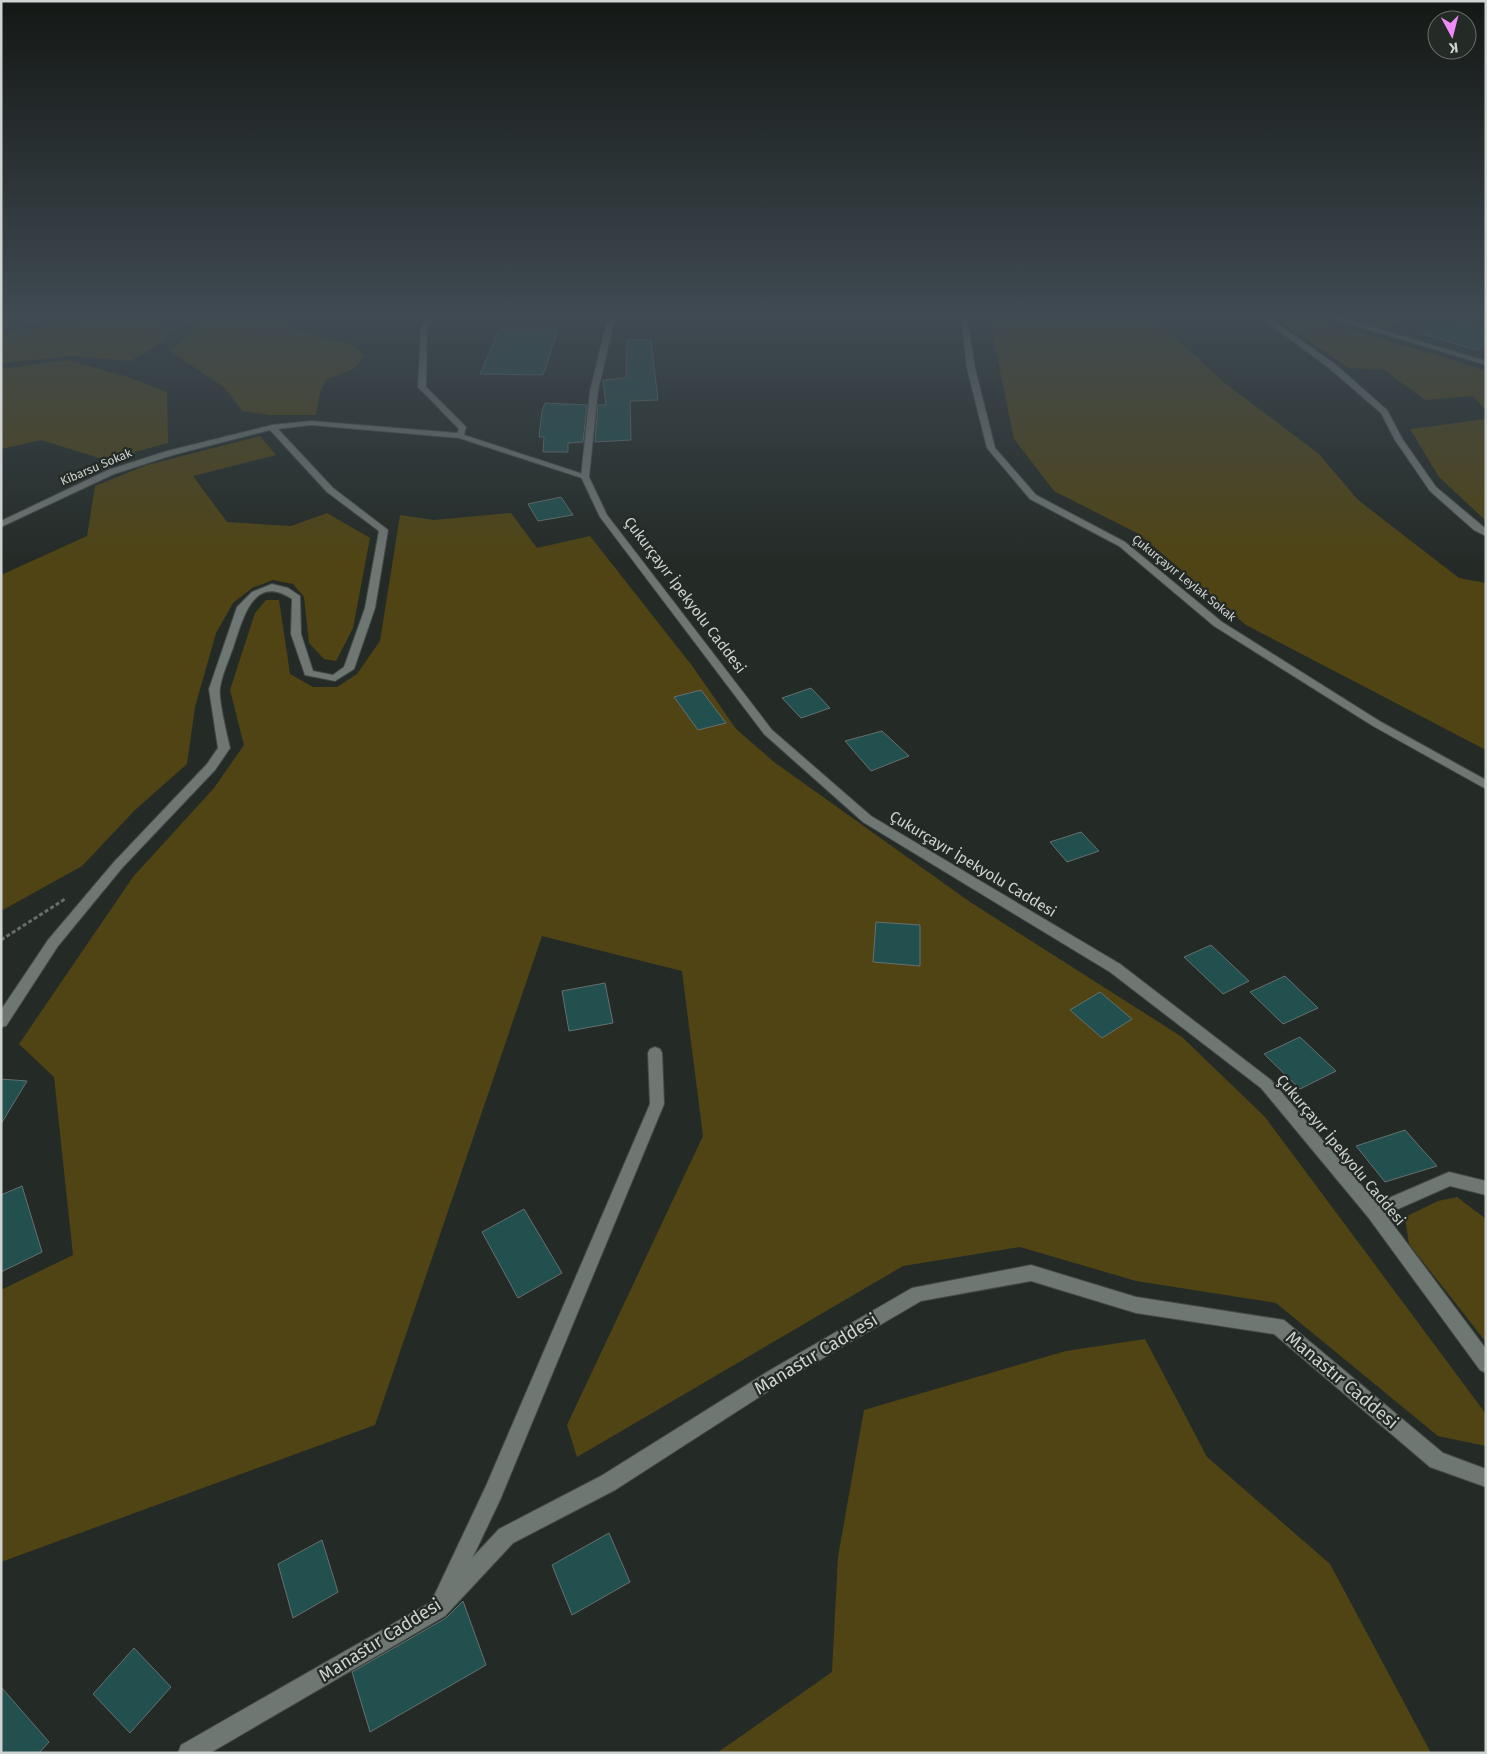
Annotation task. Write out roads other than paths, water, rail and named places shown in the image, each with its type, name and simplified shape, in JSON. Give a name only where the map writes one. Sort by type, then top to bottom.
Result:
[{"type":"street","points":[[434,399],[463,429],[460,436]]},
{"type":"street","name":"Çukurçayır İpekyolu Caddesi","points":[[593,399],[586,476],[603,515],[768,732],[867,819],[1115,968],[1266,1084],[1374,1212],[1486,1364]]},
{"type":"street","name":"Çukurçayır Leylak Sokak","points":[[979,399],[991,448],[1033,497],[1122,544],[1218,624],[1377,724],[1486,786]]},
{"type":"street","points":[[1369,399],[1384,412],[1399,440],[1433,488],[1477,528],[1486,533]]},
{"type":"street","name":"Kibarsu Sokak","points":[[1,524],[110,472],[170,453],[272,427],[311,423],[460,436],[586,476]]},
{"type":"street","points":[[1,1022],[52,943],[118,865],[211,767],[224,748],[214,689],[242,606],[255,594],[272,587],[285,590],[297,598],[296,634],[309,673],[335,678],[350,669],[370,608],[384,530],[373,519],[352,508],[306,465],[272,427]]},
{"type":"street","points":[[438,1609],[493,1493],[657,1104],[655,1053]]},
{"type":"street","points":[[1374,1212],[1449,1179],[1486,1188]]},
{"type":"street","name":"Manastır Caddesi","points":[[189,1753],[438,1609],[506,1536],[608,1483],[778,1375],[918,1294],[1032,1273],[1136,1305],[1278,1326],[1437,1460],[1486,1478]]}]
